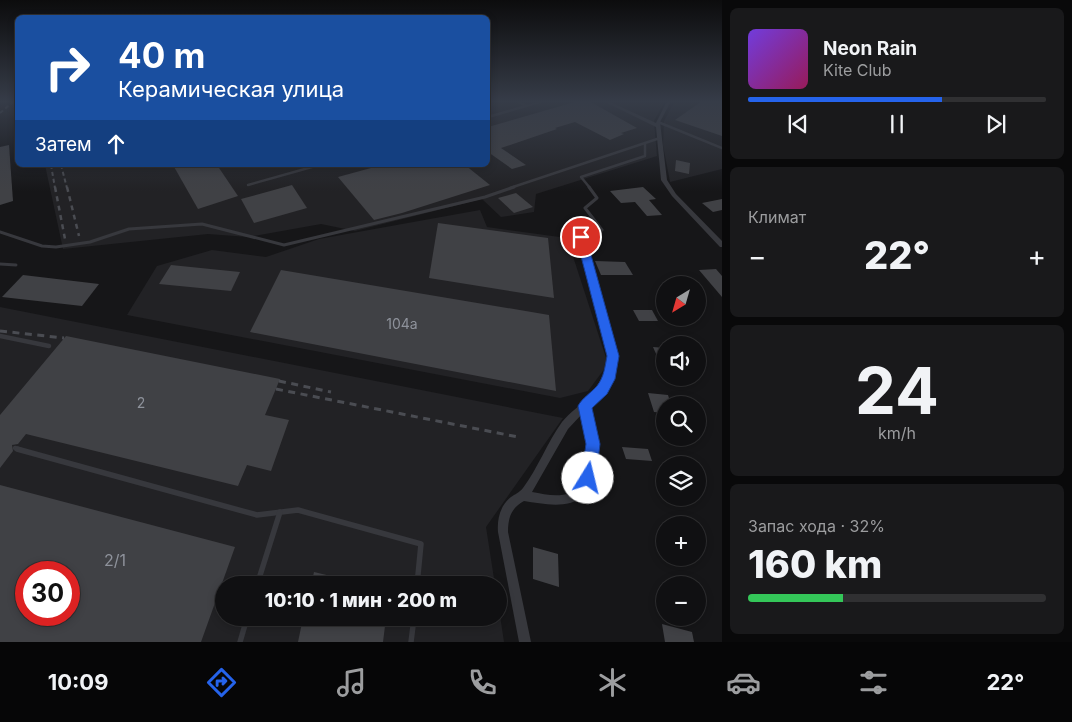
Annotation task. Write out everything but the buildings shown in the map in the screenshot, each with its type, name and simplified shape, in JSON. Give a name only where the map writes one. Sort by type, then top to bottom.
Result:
[{"type":"street","points":[[659,131],[664,180],[667,186],[722,245]]},
{"type":"street","points":[[525,642],[502,520],[510,506],[524,496],[535,480],[566,425],[602,390],[610,375],[613,362],[601,315]]},
{"type":"street","points":[[524,496],[556,500],[570,498],[582,491],[588,478],[593,444],[584,406]]},
{"type":"lane","points":[[677,131],[722,148]]},
{"type":"lane","points":[[0,232],[42,246],[56,247],[90,242],[129,230],[202,224],[284,245],[485,197],[660,138]]},
{"type":"lane","points":[[601,315],[581,237],[602,230],[585,208],[597,198],[581,177],[645,156],[645,143]]},
{"type":"lane","points":[[248,185],[311,167]]},
{"type":"lane","points":[[0,264],[16,265]]},
{"type":"lane","points":[[0,336],[49,346]]},
{"type":"lane","points":[[15,448],[256,514],[298,510],[421,544],[418,576]]},
{"type":"lane","points":[[260,576],[280,512]]},
{"type":"lane","points":[[240,642],[245,626]]},
{"type":"lane","points":[[411,642],[413,626]]},
{"type":"shaded area","points":[[490,131],[655,131],[657,156],[536,194],[534,212],[501,217],[482,199],[355,231],[321,224],[248,237],[208,234],[63,249],[45,167],[490,167]]},
{"type":"shaded area","points":[[664,131],[722,131],[722,169],[670,182],[663,145]]},
{"type":"shaded area","points":[[480,210],[487,227],[567,238],[608,364],[588,391],[560,398],[127,315],[157,266],[212,250],[266,257],[319,239]]},
{"type":"shaded area","points":[[0,307],[563,418],[486,527],[494,576],[215,576],[215,626],[502,626],[504,642],[0,642]]},
{"type":"railway","points":[[51,167],[55,188]]},
{"type":"railway","points":[[62,167],[67,188]]},
{"type":"railway","points":[[55,187],[65,239]]},
{"type":"railway","points":[[67,187],[79,236]]},
{"type":"railway","points":[[0,331],[64,338]]},
{"type":"railway","points":[[279,381],[331,392]]},
{"type":"railway","points":[[276,389],[518,437]]},
{"type":"route","points":[[581,237],[613,356],[610,375],[602,390],[584,406],[593,444],[592,462],[588,478]]}]
